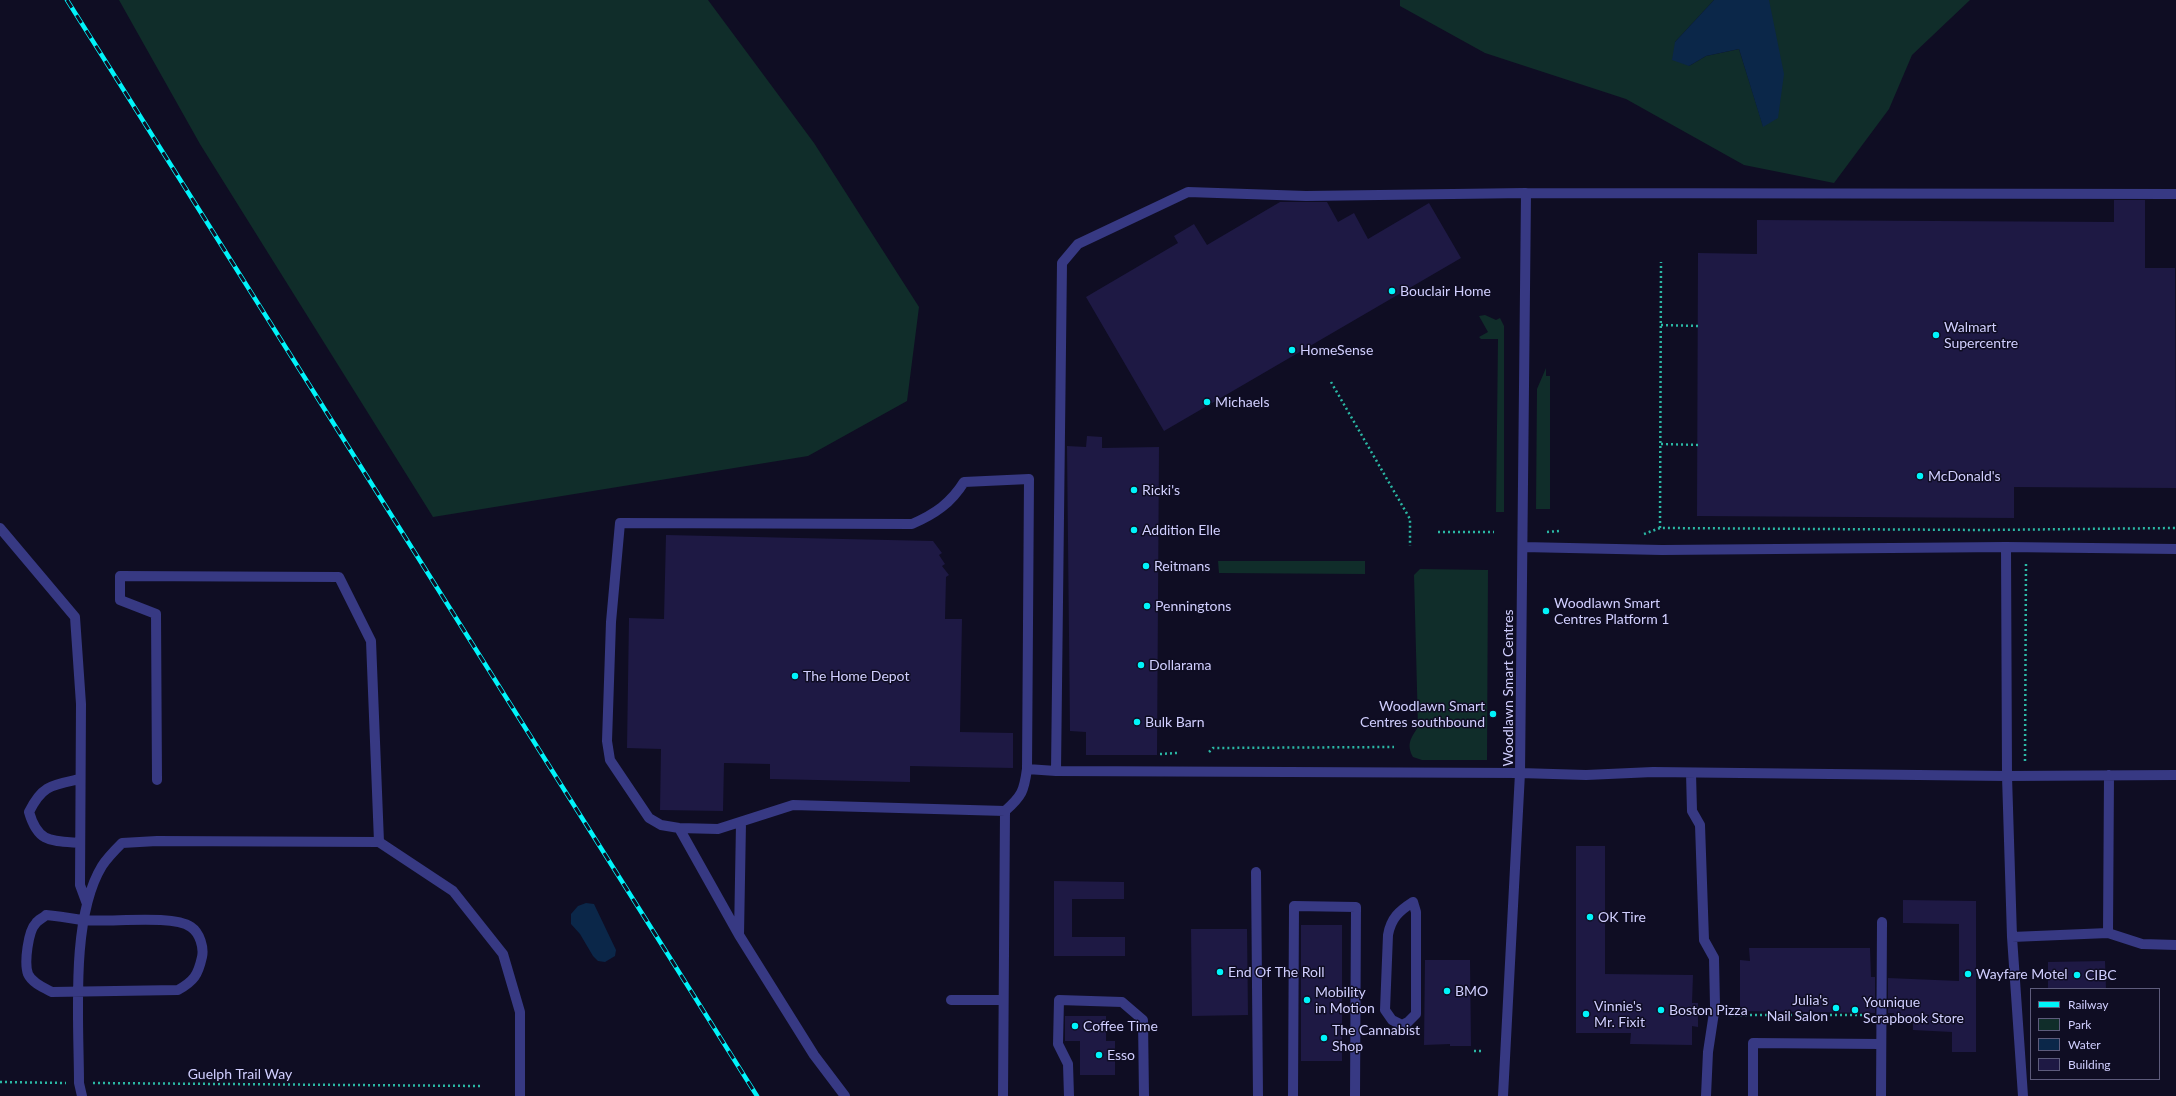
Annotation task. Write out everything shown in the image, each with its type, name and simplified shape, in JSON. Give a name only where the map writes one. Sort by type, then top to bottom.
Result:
[{"type":"lane","points":[[1056,771],[1062,263],[1078,244],[1188,192],[1306,196],[1526,193],[2176,194]]},
{"type":"lane","name":"Woodlawn Smart Centres","points":[[1526,193],[1520,773],[1586,775],[1653,772],[2007,776],[2176,775]]},
{"type":"lane","points":[[1002,1096],[1005,811],[1022,794],[1027,769],[1029,479],[964,482],[956,495],[938,512],[912,524],[620,523],[611,622],[607,741],[610,760],[649,818],[661,825],[679,828],[718,829],[741,823],[793,805],[1005,811]]},
{"type":"lane","points":[[0,528],[75,617],[81,704],[80,884],[87,904]]},
{"type":"lane","points":[[1523,547],[1644,549],[2006,547],[2176,549]]},
{"type":"lane","points":[[2006,547],[2007,776],[2012,937],[2023,1096]]},
{"type":"lane","points":[[157,780],[156,614],[120,600],[120,576],[340,577],[371,641],[379,842]]},
{"type":"lane","points":[[1027,769],[1056,771],[1520,773],[1503,1096]]},
{"type":"lane","points":[[1691,773],[1692,811],[1700,825],[1704,940],[1714,958],[1715,1006],[1708,1052],[1706,1096]]},
{"type":"lane","points":[[2108,933],[2109,775]]},
{"type":"lane","points":[[80,779],[49,786],[37,797],[29,812],[33,826],[39,835],[55,841],[80,842]]},
{"type":"lane","points":[[739,935],[741,823]]},
{"type":"lane","points":[[679,828],[739,935],[808,1044],[845,1096]]},
{"type":"lane","points":[[82,1096],[79,1083],[79,992],[82,920],[102,866],[122,843],[379,842],[453,891],[503,954],[520,1012],[520,1096]]},
{"type":"lane","points":[[1256,872],[1258,1096]]},
{"type":"lane","points":[[1413,902],[1416,912],[1416,1014],[1408,1022],[1402,1025],[1392,1020],[1385,1010],[1388,935],[1390,924],[1399,911],[1413,902]]},
{"type":"lane","points":[[1293,1096],[1294,906],[1356,907],[1355,1096]]},
{"type":"lane","points":[[46,915],[63,916],[82,920],[176,922],[192,928],[199,939],[203,950],[200,969],[192,983],[178,990],[52,992],[36,983],[28,974],[27,959],[29,938],[35,923],[46,915]]},
{"type":"lane","points":[[1881,1096],[1880,1044],[1882,922]]},
{"type":"lane","points":[[2012,937],[2108,933],[2142,944],[2176,945]]},
{"type":"lane","points":[[951,1000],[1003,1000]]},
{"type":"lane","points":[[1069,1096],[1068,1064],[1058,1044],[1059,1000],[1122,1002],[1143,1020],[1144,1096]]},
{"type":"lane","points":[[1753,1096],[1753,1043],[1880,1044]]},
{"type":"path","points":[[1660,528],[1661,262]]},
{"type":"path","points":[[1661,325],[1700,326]]},
{"type":"path","points":[[1331,382],[1410,519],[1410,546]]},
{"type":"path","points":[[1661,444],[1701,445]]},
{"type":"path","points":[[1643,534],[1660,528],[2026,530],[2176,528]]},
{"type":"path","points":[[2025,776],[2026,530]]},
{"type":"path","points":[[1438,532],[1494,532]]},
{"type":"path","points":[[1209,752],[1213,748],[1394,747]]},
{"type":"path","points":[[1160,754],[1177,753]]},
{"type":"path","points":[[1730,1015],[1872,1015]]},
{"type":"path","points":[[1474,1051],[1482,1051]]},
{"type":"path","name":"Guelph Trail Way","points":[[0,1082],[480,1086]]},
{"type":"green space","points":[[119,0],[708,0],[814,143],[919,307],[907,401],[808,456],[433,517],[200,144]]},
{"type":"green space","points":[[1400,0],[1714,0],[1675,42],[1689,66],[1706,56],[1739,49],[1763,126],[1769,0],[1970,0],[1912,55],[1889,109],[1834,183],[1744,165],[1626,99],[1485,53],[1400,6]]},
{"type":"green space","points":[[1485,315],[1496,320],[1500,318],[1504,326],[1504,512],[1496,512],[1498,339],[1481,339],[1479,337],[1488,332],[1479,316]]},
{"type":"green space","points":[[1546,368],[1546,376],[1550,376],[1550,509],[1536,509],[1537,389]]},
{"type":"green space","points":[[1218,561],[1365,561],[1365,574],[1219,573]]},
{"type":"green space","points":[[1420,569],[1488,570],[1487,760],[1422,760],[1413,757],[1411,752],[1410,741],[1418,727],[1414,575]]},
{"type":"water","points":[[1714,0],[1769,0],[1784,74],[1778,118],[1763,127],[1739,49],[1706,56],[1689,66],[1672,60],[1675,42]]},
{"type":"water","points":[[586,903],[594,904],[616,950],[615,956],[605,962],[598,961],[593,956],[580,934],[571,924],[571,914],[578,906]]},
{"type":"building","name":"Walmart Supercentre","points":[[2114,200],[2145,200],[2145,268],[2175,268],[2176,488],[2014,487],[2014,518],[1697,516],[1698,253],[1757,254],[1757,220],[2114,222]]},
{"type":"building","points":[[1280,202],[1327,202],[1338,222],[1354,213],[1368,239],[1429,203],[1461,258],[1164,431],[1086,297],[1178,243],[1174,236],[1194,224],[1207,245]]},
{"type":"building","points":[[1087,436],[1102,437],[1102,448],[1159,447],[1157,755],[1086,755],[1086,732],[1070,731],[1067,446],[1086,447]]},
{"type":"building","name":"The Home Depot","points":[[666,535],[933,541],[942,553],[939,555],[945,564],[942,566],[949,575],[946,577],[945,619],[962,619],[960,732],[1013,733],[1013,768],[910,766],[910,782],[770,779],[770,764],[724,763],[723,811],[660,810],[661,749],[627,748],[629,618],[664,619]]},
{"type":"building","points":[[1576,846],[1605,846],[1605,974],[1693,975],[1692,1003],[1698,1003],[1698,1027],[1692,1026],[1692,1045],[1630,1044],[1631,1033],[1576,1033]]},
{"type":"building","points":[[1054,881],[1124,882],[1124,899],[1072,899],[1072,937],[1125,937],[1125,956],[1054,956]]},
{"type":"building","points":[[1903,900],[1976,901],[1976,1052],[1952,1052],[1952,1032],[1913,1030],[1913,1022],[1894,1021],[1894,1013],[1888,1013],[1888,978],[1959,981],[1959,924],[1903,923]]},
{"type":"building","points":[[1301,925],[1342,925],[1342,1061],[1301,1061]]},
{"type":"building","name":"End Of The Roll","points":[[1191,929],[1247,929],[1248,1015],[1192,1016]]},
{"type":"building","points":[[1749,948],[1870,948],[1871,977],[1875,977],[1875,1013],[1740,1011],[1740,960],[1750,961]]},
{"type":"building","name":"BMO","points":[[1425,960],[1470,960],[1471,1046],[1450,1046],[1450,1044],[1424,1045]]},
{"type":"building","name":"CIBC","points":[[2105,961],[2106,988],[2048,988],[2048,962]]},
{"type":"building","points":[[1065,1016],[1106,1016],[1106,1041],[1115,1041],[1115,1075],[1080,1075],[1080,1041],[1065,1041]]},
{"type":"railway","points":[[67,0],[757,1096]]},
{"type":"place","name":"Bouclair Home","points":[[1392,291]]},
{"type":"place","name":"Walmart Supercentre","points":[[1936,335]]},
{"type":"place","name":"HomeSense","points":[[1292,350]]},
{"type":"place","name":"Michaels","points":[[1207,402]]},
{"type":"place","name":"McDonald's","points":[[1920,476]]},
{"type":"place","name":"Ricki's","points":[[1134,490]]},
{"type":"place","name":"Addition Elle","points":[[1134,530]]},
{"type":"place","name":"Reitmans","points":[[1146,566]]},
{"type":"place","name":"Penningtons","points":[[1147,606]]},
{"type":"place","name":"Woodlawn Smart Centres Platform 1","points":[[1546,611]]},
{"type":"place","name":"Dollarama","points":[[1141,665]]},
{"type":"place","name":"The Home Depot","points":[[795,676]]},
{"type":"place","name":"Woodlawn Smart Centres southbound","points":[[1493,714]]},
{"type":"place","name":"Bulk Barn","points":[[1137,722]]},
{"type":"place","name":"OK Tire","points":[[1590,917]]},
{"type":"place","name":"End Of The Roll","points":[[1220,972]]},
{"type":"place","name":"Wayfare Motel","points":[[1968,974]]},
{"type":"place","name":"CIBC","points":[[2077,975]]},
{"type":"place","name":"BMO","points":[[1447,991]]},
{"type":"place","name":"Mobility in Motion","points":[[1307,1000]]},
{"type":"place","name":"Julia's Nail Salon","points":[[1836,1008]]},
{"type":"place","name":"Boston Pizza","points":[[1661,1010]]},
{"type":"place","name":"Younique Scrapbook Store","points":[[1855,1010]]},
{"type":"place","name":"Vinnie's Mr. Fixit","points":[[1586,1014]]},
{"type":"place","name":"Coffee Time","points":[[1075,1026]]},
{"type":"place","name":"The Cannabist Shop","points":[[1324,1038]]},
{"type":"place","name":"Esso","points":[[1099,1055]]}]
